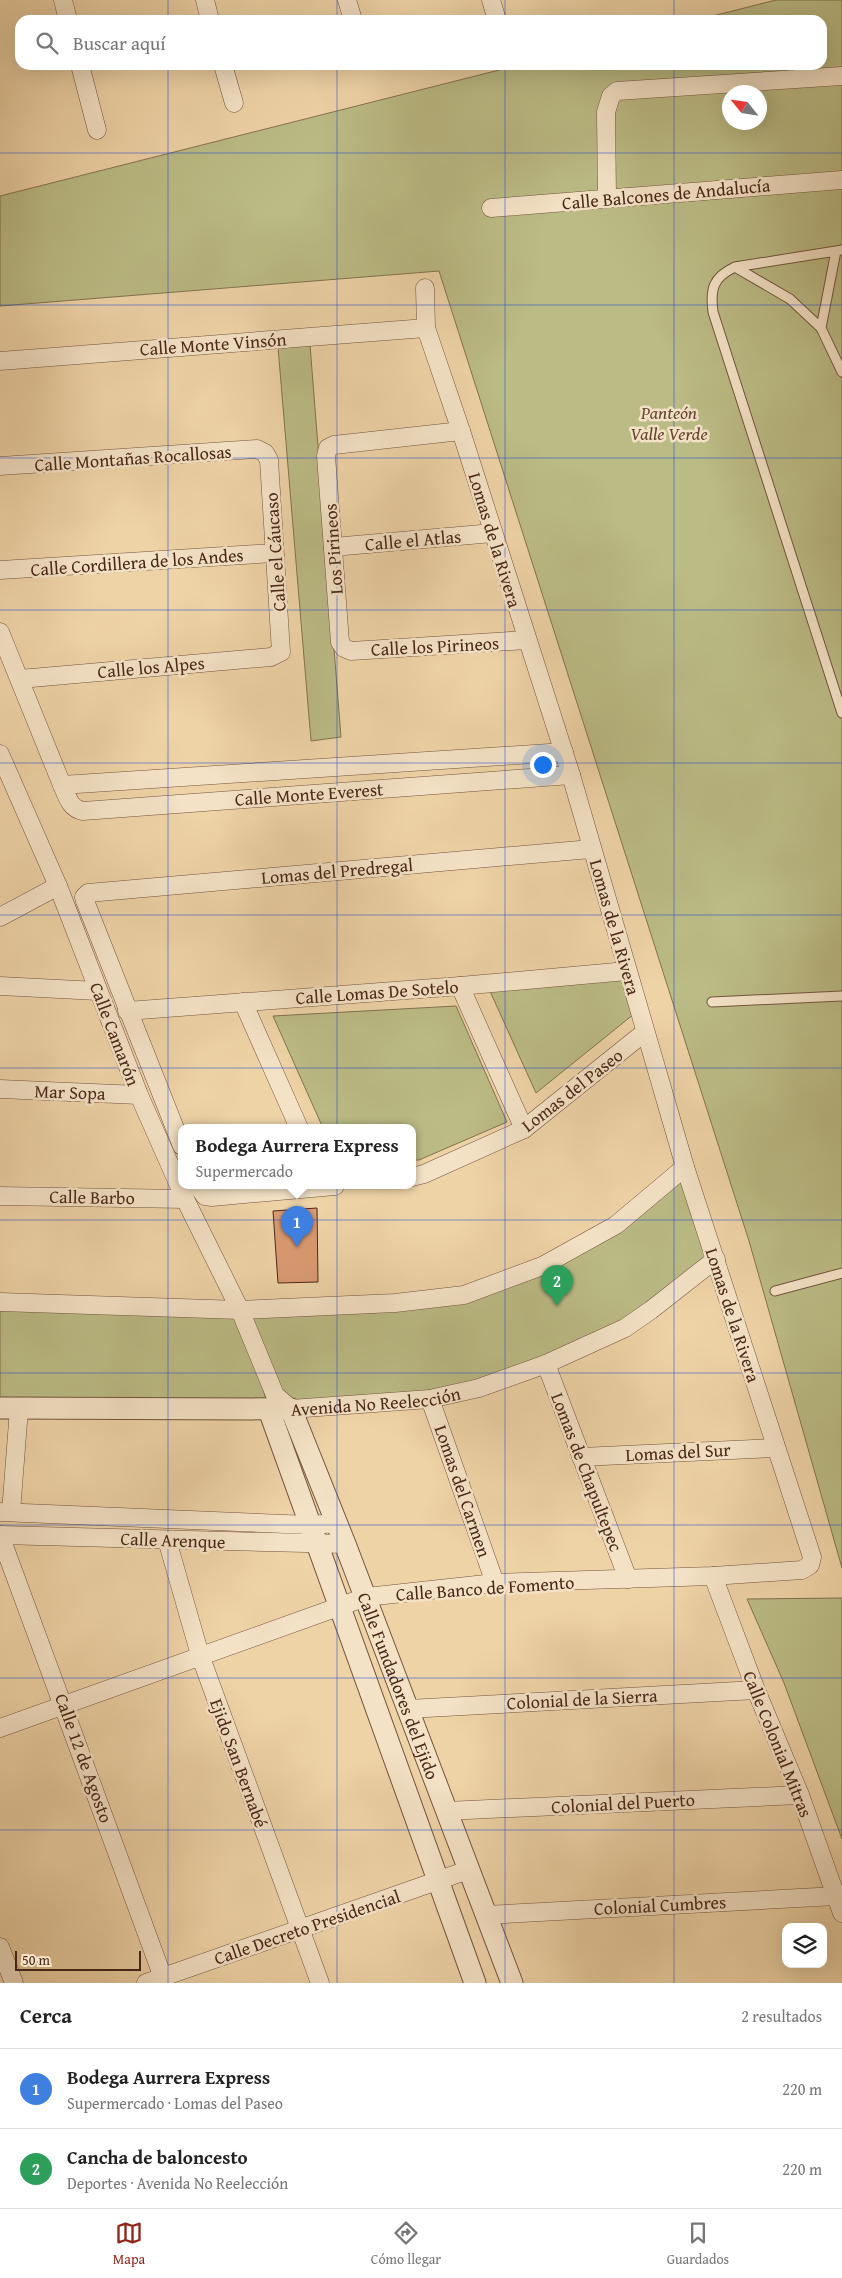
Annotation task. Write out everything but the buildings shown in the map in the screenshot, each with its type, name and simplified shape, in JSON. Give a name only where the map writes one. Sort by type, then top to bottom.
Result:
[{"type":"street","points":[[63,0],[67,15]]},
{"type":"street","points":[[205,0],[209,15]]},
{"type":"street","points":[[348,0],[352,15]]},
{"type":"street","points":[[491,0],[496,15]]},
{"type":"street","points":[[81,70],[97,130]]},
{"type":"street","points":[[224,70],[234,103]]},
{"type":"street","points":[[608,198],[606,112],[611,96],[626,90],[842,76]]},
{"type":"street","name":"Calle Balcones de Andalucía","points":[[491,208],[842,180]]},
{"type":"street","name":"Lomas de la Rivera","points":[[424,288],[426,328],[564,752],[685,1167],[812,1557],[810,1565]]},
{"type":"street","name":"Calle Monte Vinsón","points":[[0,361],[426,328]]},
{"type":"street","name":"Los Pirineos","points":[[344,648],[340,642],[326,456],[328,448],[334,445],[461,431]]},
{"type":"street","name":"Calle Montañas Rocallosas","points":[[0,466],[257,450],[265,453]]},
{"type":"street","name":"Calle el Cáucaso","points":[[265,453],[269,460],[281,641],[280,652]]},
{"type":"street","name":"Calle el Atlas","points":[[333,547],[493,533]]},
{"type":"street","name":"Calle Cordillera de los Andes","points":[[0,570],[274,553]]},
{"type":"street","name":"Calle Monte Everest","points":[[0,632],[62,785],[72,806],[77,810],[571,775]]},
{"type":"street","name":"Calle los Pirineos","points":[[344,648],[351,651],[526,640]]},
{"type":"street","name":"Calle los Alpes","points":[[20,679],[271,657],[280,652]]},
{"type":"street","name":"Calle Monte Everest","points":[[62,785],[564,752]]},
{"type":"street","name":"Calle Camarón","points":[[0,754],[7,793],[58,886],[139,1095],[178,1183]]},
{"type":"street","name":"Lomas del Predregal","points":[[127,1011],[84,896],[88,893],[591,849]]},
{"type":"street","points":[[0,917],[58,886]]},
{"type":"street","name":"Calle Lomas De Sotelo","points":[[127,1011],[460,986],[627,971]]},
{"type":"street","points":[[0,986],[98,991]]},
{"type":"street","points":[[460,986],[524,1129]]},
{"type":"street","points":[[243,1002],[297,1124]]},
{"type":"street","points":[[127,1011],[178,1136]]},
{"type":"street","name":"Lomas del Paseo","points":[[416,1176],[524,1129],[645,1032]]},
{"type":"street","name":"Mar Sopa","points":[[0,1089],[139,1095]]},
{"type":"street","points":[[0,1302],[240,1310],[395,1303],[464,1295],[542,1266],[616,1225],[685,1167]]},
{"type":"street","name":"Calle Camarón","points":[[181,1189],[240,1310]]},
{"type":"street","points":[[202,1191],[252,1189]]},
{"type":"street","name":"Calle Barbo","points":[[0,1196],[185,1199]]},
{"type":"street","name":"Avenida No Reelección","points":[[9,1408],[272,1402],[291,1409],[430,1399],[479,1388],[546,1364],[625,1328],[716,1259]]},
{"type":"street","name":"Calle Fundadores del Ejido","points":[[240,1310],[272,1402],[313,1534],[475,1983]]},
{"type":"street","name":"Lomas de Chapultepec","points":[[546,1364],[628,1579]]},
{"type":"street","name":"Lomas del Carmen","points":[[430,1399],[495,1583]]},
{"type":"street","points":[[5,1512],[9,1408]]},
{"type":"street","name":"Calle Fundadores del Ejido","points":[[291,1409],[366,1597],[512,1983]]},
{"type":"street","name":"Lomas del Sur","points":[[581,1457],[775,1448]]},
{"type":"street","name":"Calle Arenque","points":[[5,1512],[313,1534],[345,1544]]},
{"type":"street","name":"Calle Arenque","points":[[0,1534],[167,1540],[313,1534],[337,1523]]},
{"type":"street","name":"Calle 12 de Agosto","points":[[0,1534],[164,1980]]},
{"type":"street","name":"Ejido San Bernabé","points":[[167,1540],[200,1655],[320,1983]]},
{"type":"street","name":"Calle Banco de Fomento","points":[[0,1728],[366,1597],[495,1583],[713,1576],[802,1570],[810,1565]]},
{"type":"street","name":"Calle Colonial Mitras","points":[[713,1576],[756,1690],[800,1795],[842,1913]]},
{"type":"street","name":"Colonial de la Sierra","points":[[408,1709],[756,1690]]},
{"type":"street","name":"Colonial del Puerto","points":[[446,1811],[800,1795]]},
{"type":"street","name":"Calle Decreto Presidencial","points":[[146,1983],[164,1980],[468,1870]]},
{"type":"street","name":"Colonial Cumbres","points":[[485,1915],[836,1896]]},
{"type":"street","points":[[0,1947],[14,1983]]},
{"type":"lane","points":[[821,328],[839,251],[735,267],[723,272],[714,286],[711,298],[713,312],[842,713]]},
{"type":"lane","points":[[735,267],[790,299],[821,328],[842,372]]},
{"type":"lane","points":[[712,1002],[842,996]]},
{"type":"lane","points":[[775,1291],[842,1273]]},
{"type":"green space","name":"Panteón Valle Verde","points":[[776,0],[842,0],[842,1568],[749,1241],[439,271],[0,306],[0,196],[499,70],[827,70],[827,15],[717,15]]},
{"type":"green space","points":[[310,345],[341,737],[311,741],[278,347]]},
{"type":"green space","points":[[620,975],[634,1014],[536,1093],[489,989]]},
{"type":"green space","points":[[456,1006],[507,1122],[419,1160],[416,1160],[416,1124],[321,1124],[273,1016]]},
{"type":"green space","points":[[685,1167],[716,1259],[625,1328],[430,1399],[291,1409],[242,1317],[269,1410],[0,1408],[0,1302],[240,1310],[464,1295],[616,1225]]},
{"type":"green space","points":[[842,1598],[842,1839],[784,1683],[747,1599]]},
{"type":"place","name":"Bodega Aurrera Express","points":[[297,1247]]},
{"type":"place","name":"Cancha de baloncesto","points":[[557,1306]]}]
